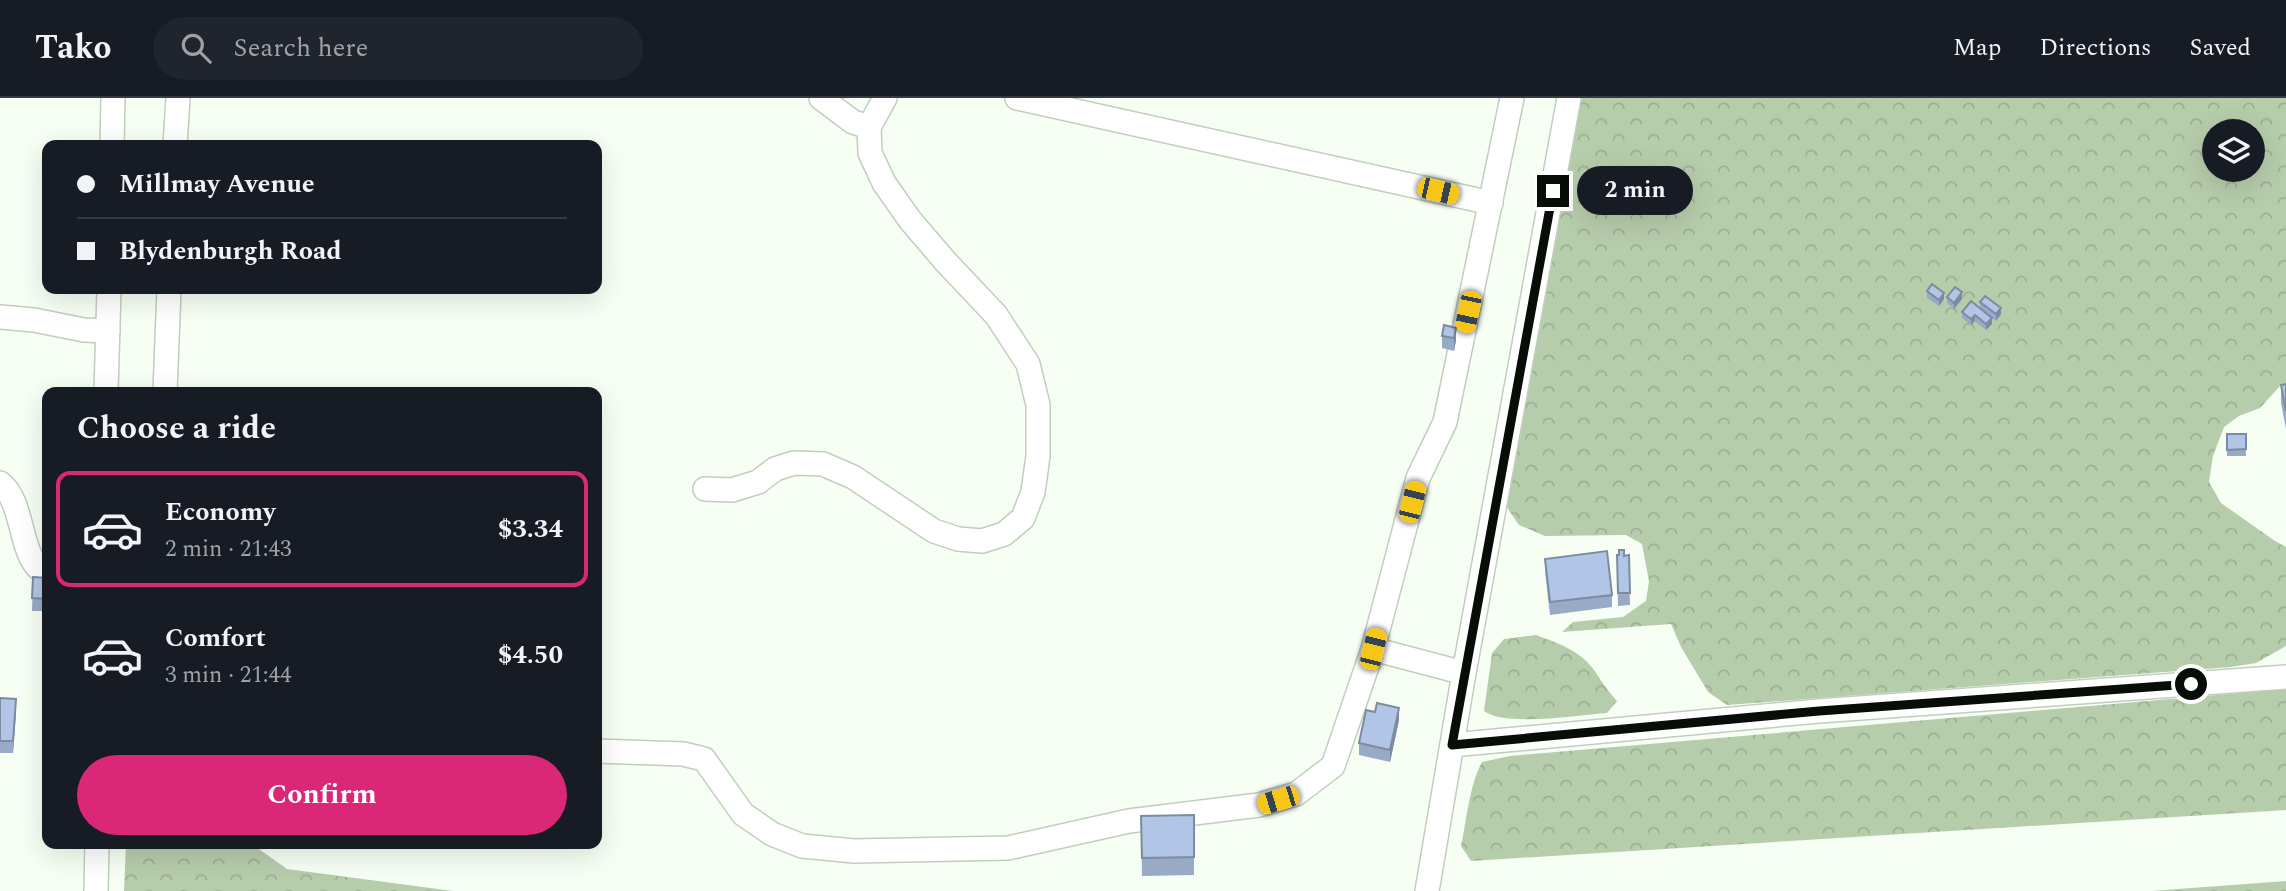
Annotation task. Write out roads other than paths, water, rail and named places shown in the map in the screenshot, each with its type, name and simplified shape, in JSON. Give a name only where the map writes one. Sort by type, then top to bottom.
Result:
[{"type":"street","points":[[111,140],[113,98]]},
{"type":"street","points":[[176,140],[177,98]]},
{"type":"street","points":[[821,98],[853,122],[869,127]]},
{"type":"street","points":[[705,489],[732,490],[758,482],[775,469],[794,463],[823,464],[853,477],[934,531],[957,539],[982,541],[1004,534],[1023,519],[1033,492],[1038,456],[1038,405],[1027,363],[996,315],[927,241],[884,183],[870,153],[869,127],[885,98]]},
{"type":"street","points":[[1017,98],[1491,203]]},
{"type":"street","points":[[602,751],[683,754],[704,759],[743,814],[772,834],[802,846],[854,851],[1008,848],[1129,821],[1259,806],[1297,794],[1332,766],[1373,649],[1418,478],[1445,422],[1512,98]]},
{"type":"street","points":[[1427,891],[1569,98]]},
{"type":"street","points":[[106,387],[108,294]]},
{"type":"street","points":[[165,387],[169,294]]},
{"type":"street","points":[[0,317],[108,331]]},
{"type":"street","points":[[0,483],[7,489],[16,507],[31,556],[42,571]]},
{"type":"street","points":[[1373,649],[1464,673]]},
{"type":"street","points":[[1452,745],[1819,711],[2286,677]]},
{"type":"street","points":[[96,891],[97,849]]}]
